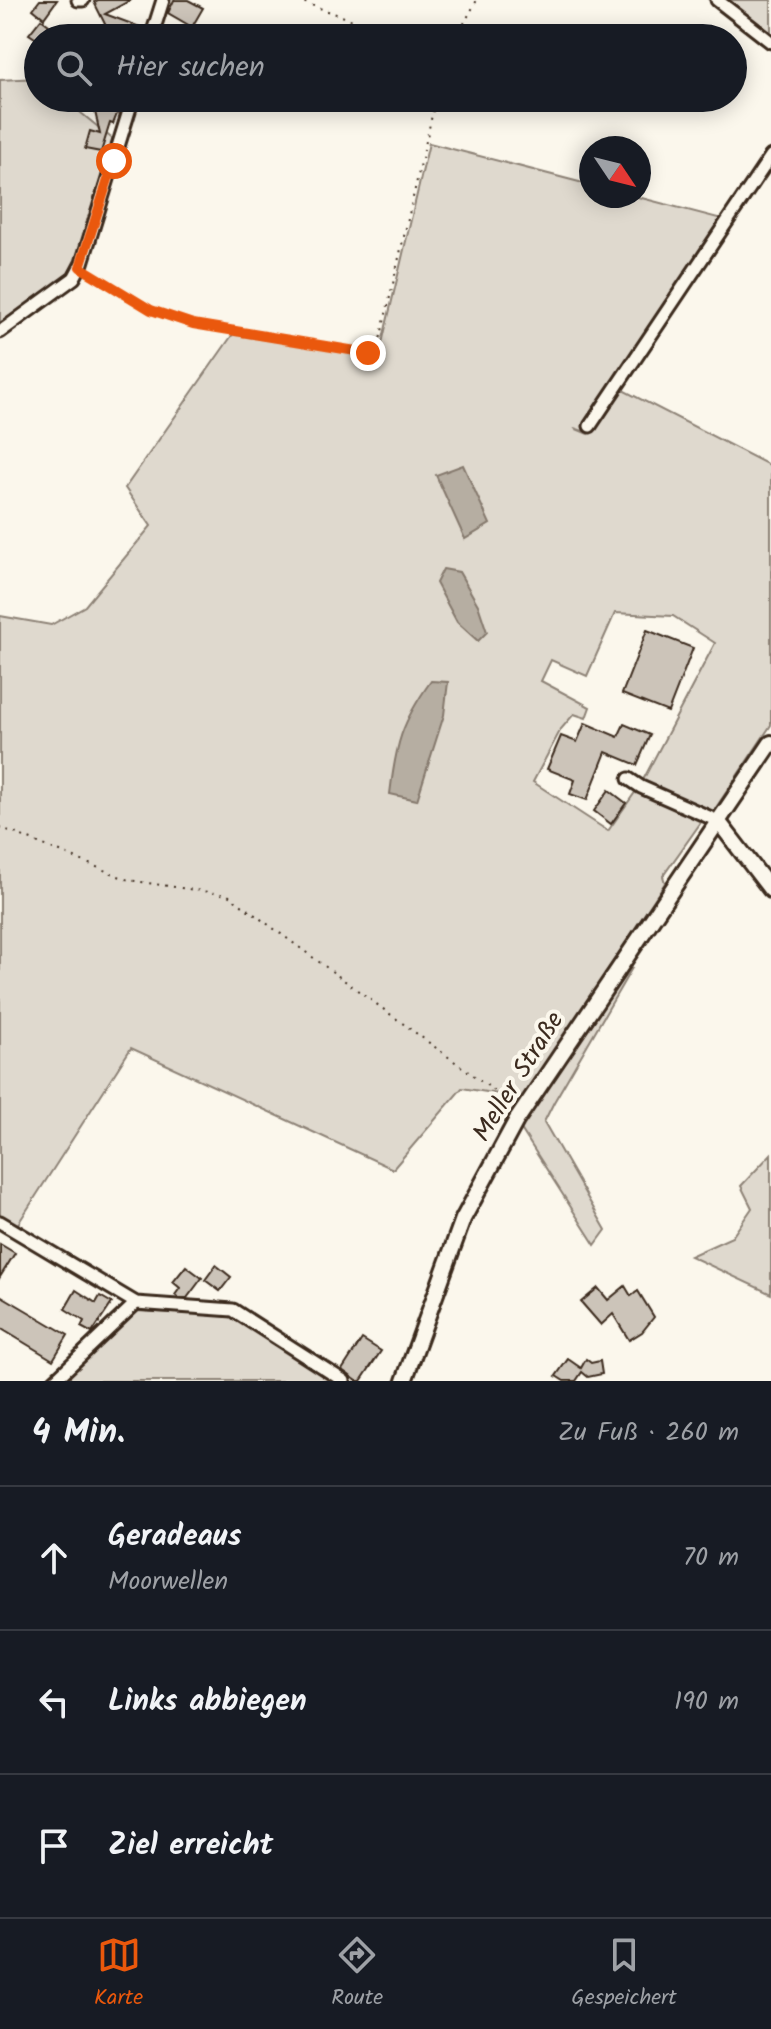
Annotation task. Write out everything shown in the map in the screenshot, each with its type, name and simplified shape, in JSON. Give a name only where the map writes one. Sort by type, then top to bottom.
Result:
[{"type":"main road","name":"Meller Straße","points":[[404,1381],[463,1219],[522,1112],[771,743]]},
{"type":"main road","points":[[718,821],[771,890]]},
{"type":"street","points":[[155,24],[163,0]]},
{"type":"street","points":[[717,0],[771,42]]},
{"type":"street","points":[[0,332],[74,278],[129,112]]},
{"type":"street","points":[[590,426],[771,156]]},
{"type":"street","points":[[629,779],[718,821]]},
{"type":"street","points":[[0,1222],[136,1303],[233,1310],[344,1381]]},
{"type":"street","points":[[54,1381],[136,1303]]},
{"type":"path","points":[[297,0],[364,24]]},
{"type":"path","points":[[464,24],[477,0]]},
{"type":"path","points":[[80,267],[151,310],[193,324],[361,352],[373,351],[379,344],[433,112]]},
{"type":"path","points":[[0,827],[128,880],[228,895],[449,1055],[522,1112]]},
{"type":"shaded area","points":[[727,0],[771,0],[771,35]]},
{"type":"shaded area","points":[[24,79],[24,112],[80,112],[115,141],[79,259],[70,275],[0,328],[0,80]]},
{"type":"shaded area","points":[[429,143],[579,182],[579,208],[651,208],[651,200],[726,220],[583,431],[574,428],[588,434],[619,388],[771,466],[771,725],[713,812],[642,782],[715,643],[673,616],[615,613],[587,676],[551,660],[541,681],[590,707],[586,718],[574,714],[561,729],[533,782],[608,831],[636,791],[704,818],[663,876],[665,883],[523,1098],[462,1088],[393,1169],[131,1048],[16,1227],[0,1217],[0,616],[51,625],[85,606],[151,526],[125,488],[233,334],[379,356]]},
{"type":"shaded area","points":[[463,465],[490,524],[465,539],[436,475]]},
{"type":"shaded area","points":[[443,569],[459,572],[478,605],[487,632],[478,641],[457,622],[436,583]]},
{"type":"shaded area","points":[[431,681],[448,682],[444,715],[417,800],[390,794],[406,722]]},
{"type":"shaded area","points":[[628,966],[632,968],[544,1122],[606,1230],[595,1245],[519,1126]]},
{"type":"shaded area","points":[[771,1154],[771,1294],[690,1256],[732,1237],[752,1208],[741,1186]]},
{"type":"shaded area","points":[[135,1311],[232,1316],[334,1381],[62,1381]]},
{"type":"building","points":[[40,0],[57,0],[44,18],[33,9]]},
{"type":"building","points":[[131,0],[105,14],[132,24],[105,24],[94,2]]},
{"type":"building","points":[[174,0],[188,0],[203,8],[194,24],[187,24],[168,13]]},
{"type":"building","points":[[95,112],[118,112],[113,124],[110,123],[101,152],[85,149],[90,131],[100,134]]},
{"type":"building","points":[[647,630],[693,648],[668,712],[622,694]]},
{"type":"building","points":[[585,723],[618,737],[624,724],[650,735],[637,765],[606,752],[587,800],[570,794],[575,780],[547,769],[561,736],[577,742]]},
{"type":"building","points":[[609,790],[626,803],[611,824],[594,811]]},
{"type":"building","points":[[0,1244],[15,1253],[0,1277]]},
{"type":"building","points":[[216,1265],[231,1277],[220,1291],[205,1280]]},
{"type":"building","points":[[186,1266],[202,1278],[187,1298],[179,1298],[175,1295],[180,1288],[173,1282]]},
{"type":"building","points":[[625,1286],[631,1296],[638,1291],[654,1317],[642,1332],[629,1340],[613,1314],[601,1325],[581,1302],[598,1288],[608,1300]]},
{"type":"building","points":[[76,1290],[96,1303],[100,1296],[112,1303],[92,1333],[81,1327],[84,1321],[65,1309]]},
{"type":"building","points":[[0,1295],[68,1335],[53,1360],[0,1328]]},
{"type":"building","points":[[362,1339],[381,1351],[361,1381],[357,1381],[342,1370]]},
{"type":"building","points":[[568,1359],[581,1368],[586,1359],[591,1363],[600,1361],[602,1374],[588,1377],[582,1372],[576,1381],[564,1381],[556,1376]]},
{"type":"route","points":[[114,161],[80,267],[151,310],[193,324],[368,353]]}]
